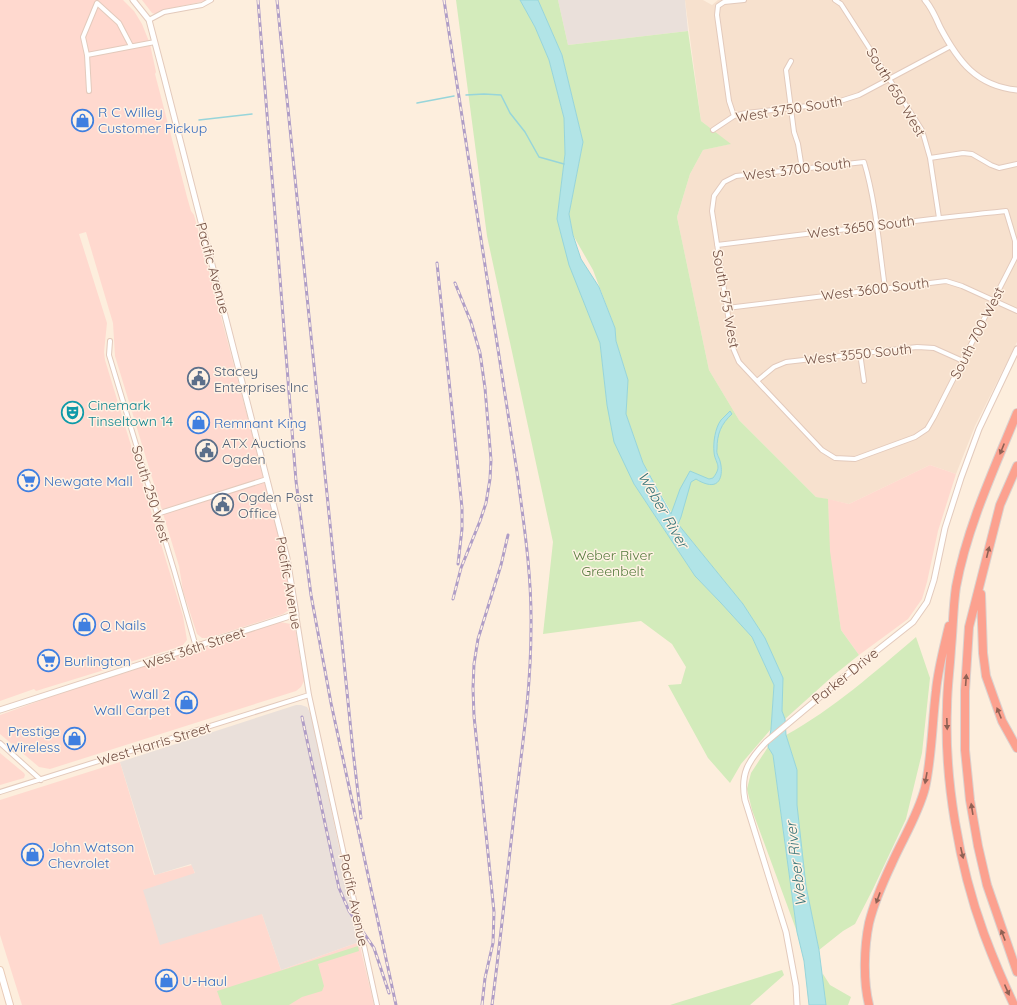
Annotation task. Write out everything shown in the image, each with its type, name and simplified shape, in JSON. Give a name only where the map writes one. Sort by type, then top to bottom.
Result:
[{"type":"highway","points":[[869,1005],[866,976],[866,948],[869,924],[892,863],[912,822],[925,789],[930,757],[936,691],[965,550],[986,490],[1017,413]]},
{"type":"highway","points":[[1017,466],[1000,505],[970,627],[965,691],[965,750],[970,800],[978,846],[987,886],[1017,972]]},
{"type":"highway","points":[[980,584],[983,653],[986,676],[1002,721],[1017,748]]},
{"type":"highway","points":[[956,588],[947,708],[948,754],[952,795],[959,840],[970,887],[984,933],[1014,1005]]},
{"type":"main road","points":[[0,970],[10,1005]]},
{"type":"street","points":[[133,0],[149,20],[164,12],[202,5],[211,0]]},
{"type":"street","points":[[734,116],[729,101],[717,15],[718,6],[724,2],[744,0]]},
{"type":"street","name":"South 650 West","points":[[835,0],[841,4],[922,130],[930,158],[939,218]]},
{"type":"street","points":[[89,91],[87,55],[83,38],[97,1],[120,23],[131,46]]},
{"type":"street","points":[[928,1],[951,46],[961,61],[990,84],[1017,90]]},
{"type":"street","name":"Pacific Avenue","points":[[149,20],[287,558],[308,695],[377,1005]]},
{"type":"street","points":[[87,55],[154,42]]},
{"type":"street","name":"West 3750 South","points":[[713,130],[734,116],[840,101],[859,96],[951,46]]},
{"type":"street","points":[[791,61],[786,70],[794,132],[798,144],[802,169]]},
{"type":"street","points":[[930,158],[963,153],[972,154],[999,168],[1017,164]]},
{"type":"street","name":"West 3700 South","points":[[714,196],[724,182],[736,176],[864,162],[871,184],[876,225]]},
{"type":"street","name":"South 575 West","points":[[714,196],[712,212],[733,348],[739,362],[822,450],[835,458]]},
{"type":"street","name":"West 3650 South","points":[[717,245],[876,225],[1006,211]]},
{"type":"street","name":"South 700 West","points":[[835,458],[855,459],[915,437],[927,429],[963,362],[1015,258],[1015,241],[1006,211]]},
{"type":"street","points":[[876,225],[884,288]]},
{"type":"street","name":"West 3600 South","points":[[727,308],[946,281],[962,286],[1017,311]]},
{"type":"street","name":"South 250 West","points":[[110,341],[109,356],[196,647]]},
{"type":"street","name":"West 3550 South","points":[[757,381],[774,367],[786,362],[917,346],[934,348],[963,362]]},
{"type":"street","name":"Parker Drive","points":[[797,1005],[796,986],[786,932],[747,811],[743,790],[747,768],[755,754],[766,742],[846,675],[913,622],[928,602],[945,528],[960,478],[979,429],[1017,349]]},
{"type":"street","points":[[860,353],[864,381]]},
{"type":"street","points":[[157,514],[267,479]]},
{"type":"street","name":"West 36th Street","points":[[0,710],[296,614]]},
{"type":"street","name":"West Harris Street","points":[[0,792],[308,695]]},
{"type":"street","points":[[0,743],[41,780]]},
{"type":"shaded area","points":[[0,0],[123,0],[134,11],[142,24],[150,44],[156,72],[155,74],[187,197],[191,211],[194,215],[282,547],[291,604],[289,610],[283,614],[209,638],[202,638],[197,634],[183,591],[179,566],[115,356],[113,323],[86,232],[79,234],[107,323],[104,352],[105,360],[183,616],[187,640],[182,646],[36,691],[34,689],[0,701]]},
{"type":"shaded area","points":[[142,0],[210,0],[162,10],[155,14],[152,13]]},
{"type":"shaded area","points":[[558,0],[685,0],[688,31],[568,45]]},
{"type":"shaded area","points":[[685,0],[703,0],[712,5],[718,0],[1017,0],[1017,342],[975,426],[956,474],[930,465],[849,504],[816,497],[739,420],[709,370],[677,217],[690,174],[703,150],[730,144],[701,121]]},
{"type":"shaded area","points":[[930,465],[956,474],[938,531],[922,599],[908,619],[859,655],[841,630],[829,550],[828,499],[849,504]]},
{"type":"shaded area","points":[[280,622],[291,624],[296,633],[304,681],[301,687],[296,691],[50,769],[39,767],[0,734],[0,715],[49,696]]},
{"type":"shaded area","points":[[296,705],[307,707],[311,714],[359,942],[281,970],[262,914],[160,945],[143,890],[195,873],[191,864],[155,875],[120,762]]},
{"type":"shaded area","points":[[0,753],[24,773],[24,778],[0,785]]},
{"type":"shaded area","points":[[120,762],[154,875],[192,865],[195,874],[262,914],[281,970],[359,942],[374,1005],[22,1005],[0,935],[0,800]]},
{"type":"green space","name":"Weber River Greenbelt","points":[[456,0],[520,0],[535,27],[549,60],[564,118],[565,154],[557,219],[577,284],[600,343],[607,405],[634,484],[695,576],[752,637],[774,685],[771,729],[741,764],[730,783],[708,758],[668,685],[681,684],[686,667],[672,644],[641,621],[543,634],[553,542],[487,236]]},
{"type":"green space","points":[[538,0],[558,0],[568,45],[688,31],[701,121],[731,144],[703,150],[690,174],[677,217],[709,370],[739,420],[816,497],[828,499],[830,551],[841,630],[859,655],[834,675],[785,719],[782,711],[783,678],[765,638],[743,604],[678,524],[643,463],[626,414],[628,380],[616,341],[615,328],[593,270],[573,235],[569,214],[583,142],[562,55]]},
{"type":"green space","points":[[916,637],[930,678],[922,753],[906,819],[855,924],[843,931],[819,950],[806,886],[797,805],[797,770],[786,735],[837,702]]},
{"type":"green space","points":[[768,747],[773,755],[797,932],[752,810],[747,789],[751,773]]},
{"type":"green space","points":[[358,946],[359,951],[318,964],[324,986],[322,991],[302,997],[289,1005],[222,1005],[217,991]]},
{"type":"green space","points":[[782,970],[784,975],[750,1005],[670,1005]]},
{"type":"green space","points":[[823,974],[830,985],[851,997],[848,1005],[826,1005],[822,981]]},
{"type":"water","name":"Weber River","points":[[520,0],[538,0],[562,55],[583,142],[569,214],[573,235],[581,259],[599,287],[615,328],[616,341],[628,380],[626,414],[643,463],[671,514],[680,489],[690,471],[709,479],[713,478],[716,474],[718,465],[715,456],[714,440],[716,431],[721,420],[730,411],[732,414],[722,426],[718,439],[717,454],[721,465],[720,478],[716,484],[712,485],[696,479],[691,482],[678,524],[743,604],[765,638],[783,678],[782,711],[785,719],[786,735],[797,770],[797,805],[806,886],[819,950],[826,1005],[809,1005],[804,961],[797,932],[773,755],[768,747],[771,729],[774,685],[752,637],[695,576],[634,484],[614,442],[607,405],[600,343],[569,265],[557,219],[565,154],[564,118],[549,60],[535,27]]},
{"type":"waterway","points":[[466,95],[501,95],[510,113],[525,132],[539,157],[564,164]]},
{"type":"waterway","points":[[417,103],[454,96]]},
{"type":"waterway","points":[[199,120],[252,114]]},
{"type":"railway","points":[[258,0],[296,481],[311,595],[331,703],[396,1005]]},
{"type":"railway","points":[[277,0],[361,818]]},
{"type":"railway","points":[[444,0],[517,472],[527,550],[531,609],[531,650],[524,735],[492,1005]]},
{"type":"railway","points":[[437,263],[462,508],[462,529],[458,564]]},
{"type":"railway","points":[[453,599],[461,568],[486,503],[490,479],[491,460],[485,388],[480,353],[471,322],[455,283]]},
{"type":"railway","points":[[482,1005],[485,978],[493,943],[494,912],[474,716],[474,664],[478,639],[501,565],[508,535]]},
{"type":"railway","points":[[302,717],[339,888],[349,911],[374,948],[389,993]]},
{"type":"place","name":"R C Willey Customer Pickup","points":[[83,120]]},
{"type":"place","name":"Stacey Enterprises Inc","points":[[198,379]]},
{"type":"place","name":"Cinemark Tinseltown 14","points":[[73,413]]},
{"type":"place","name":"Remnant King","points":[[198,423]]},
{"type":"place","name":"ATX Auctions Ogden","points":[[207,451]]},
{"type":"place","name":"Newgate Mall","points":[[29,481]]},
{"type":"place","name":"Ogden Post Office","points":[[223,505]]},
{"type":"place","name":"Q Nails","points":[[84,625]]},
{"type":"place","name":"Burlington","points":[[49,661]]},
{"type":"place","name":"Wall 2 Wall Carpet","points":[[186,702]]},
{"type":"place","name":"Prestige Wireless","points":[[75,739]]},
{"type":"place","name":"John Watson Chevrolet","points":[[32,855]]},
{"type":"place","name":"U-Haul","points":[[166,981]]}]
